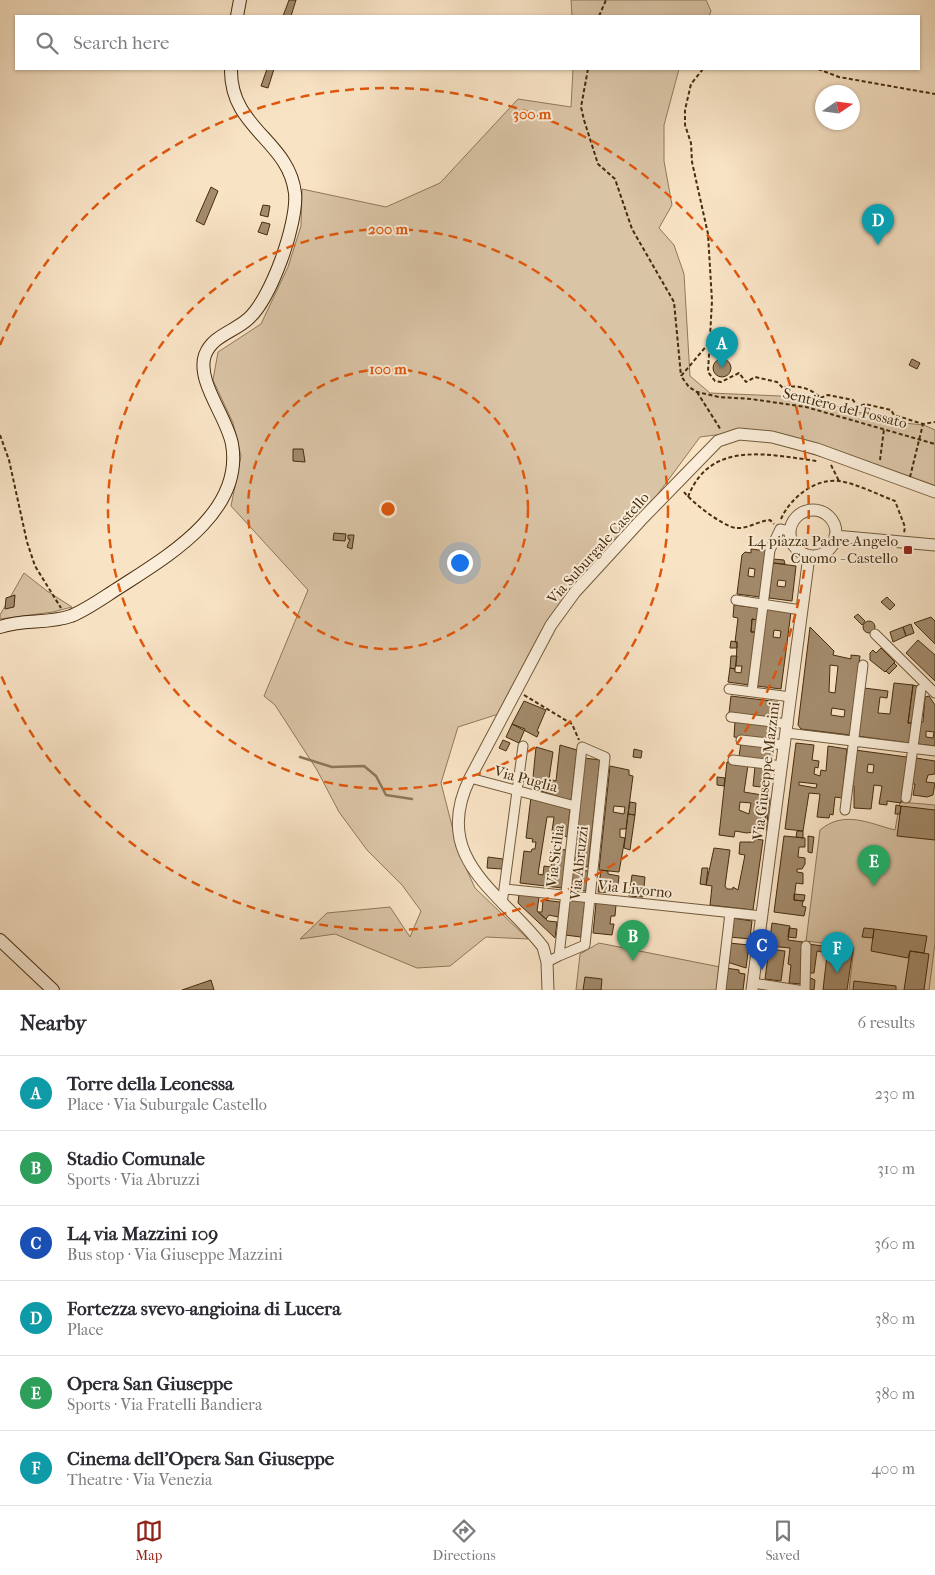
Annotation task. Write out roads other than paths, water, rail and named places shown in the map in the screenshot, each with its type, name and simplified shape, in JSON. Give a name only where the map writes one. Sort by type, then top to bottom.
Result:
[{"type":"main road","points":[[236,15],[240,0]]},
{"type":"main road","points":[[0,627],[66,617],[82,610],[177,549],[210,514],[229,484],[233,465],[232,442],[227,425],[208,386],[204,360],[215,340],[248,320],[264,299],[288,235],[295,197],[292,179],[283,161],[238,107],[232,85],[231,70]]},
{"type":"main road","points":[[0,940],[53,990]]},
{"type":"street","name":"Via Suburgale Castello","points":[[548,990],[547,962],[543,947],[534,934],[502,904],[470,865],[463,850],[458,829],[464,789],[551,625],[576,592],[641,520],[718,441],[739,434],[772,437],[817,449],[935,492]]},
{"type":"street","points":[[752,692],[770,550],[785,530],[801,513],[815,511],[828,516],[833,522],[835,536],[829,549],[816,556],[809,556],[794,547],[785,530]]},
{"type":"street","points":[[835,536],[935,545]]},
{"type":"street","name":"Via Giuseppe Mazzini","points":[[753,986],[809,556]]},
{"type":"street","points":[[736,600],[802,610]]},
{"type":"street","points":[[875,634],[935,692]]},
{"type":"street","points":[[904,654],[935,684]]},
{"type":"street","points":[[845,810],[863,665]]},
{"type":"street","points":[[729,689],[791,697]]},
{"type":"street","points":[[906,798],[921,689]]},
{"type":"street","points":[[731,718],[787,734],[853,740],[935,751]]},
{"type":"street","points":[[741,740],[787,734]]},
{"type":"street","points":[[502,904],[523,746]]},
{"type":"street","name":"Via Abruzzi","points":[[559,956],[585,945],[605,757],[582,747]]},
{"type":"street","name":"Via Sicilia","points":[[559,956],[564,895],[582,747]]},
{"type":"street","points":[[733,760],[782,766]]},
{"type":"street","name":"Via Puglia","points":[[470,778],[575,806]]},
{"type":"street","name":"Via Livorno","points":[[505,889],[762,916]]},
{"type":"street","points":[[721,990],[730,913]]},
{"type":"street","points":[[805,990],[806,946]]},
{"type":"street","points":[[547,962],[559,956]]},
{"type":"street","points":[[753,986],[798,990]]},
{"type":"waterway","points":[[300,757],[332,767],[364,766],[376,776],[386,795],[412,799]]},
{"type":"place","name":"Fortezza svevo-angioina di Lucera","points":[[878,245]]},
{"type":"place","name":"Torre della Leonessa","points":[[722,368]]},
{"type":"place","name":"L4 piazza Padre Angelo Cuomo - Castello","points":[[908,550]]},
{"type":"place","name":"Opera San Giuseppe","points":[[874,886]]},
{"type":"place","name":"Stadio Comunale","points":[[633,961]]},
{"type":"place","name":"L4 via Mazzini 109","points":[[762,970]]},
{"type":"place","name":"Cinema dell'Opera San Giuseppe","points":[[837,973]]}]
